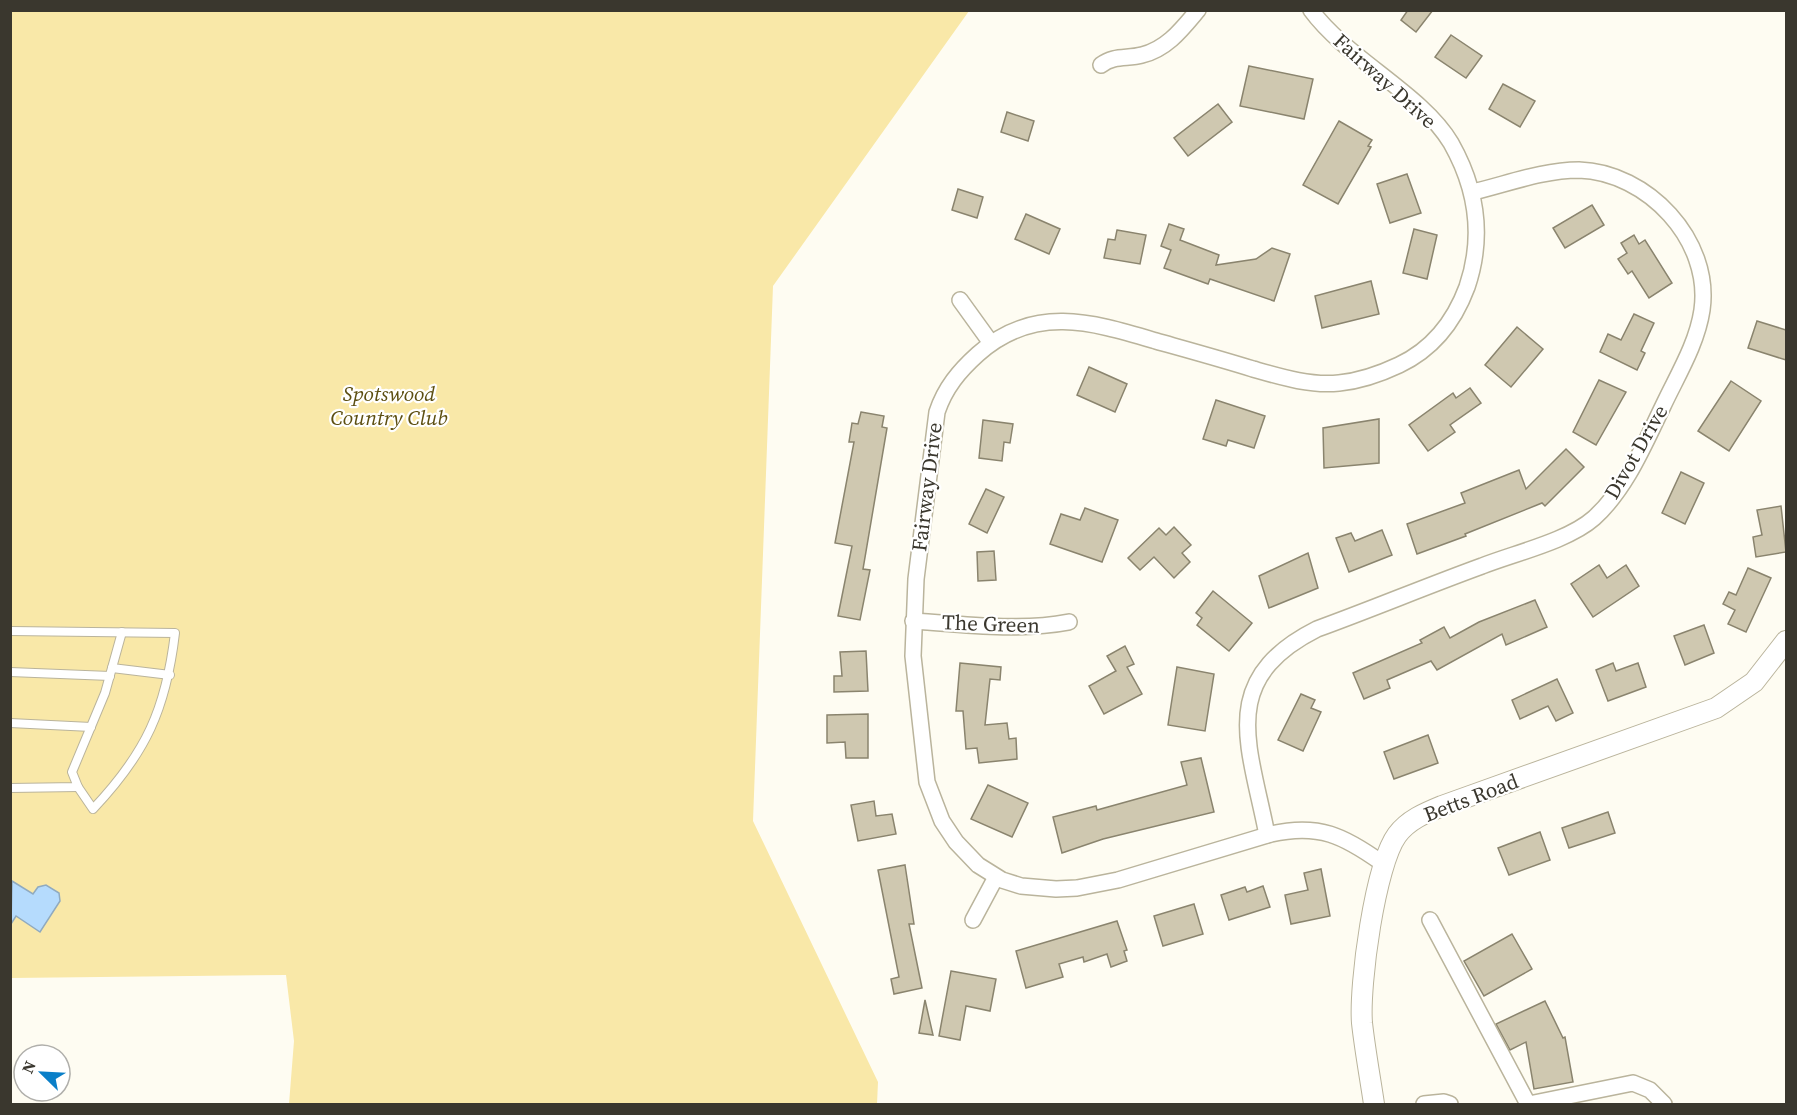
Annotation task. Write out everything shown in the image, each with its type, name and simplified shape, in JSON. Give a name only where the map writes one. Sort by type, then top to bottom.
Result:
[{"type":"street","points":[[1101,65],[1112,58],[1143,55],[1157,50],[1170,41],[1198,10]]},
{"type":"street","name":"Fairway Drive","points":[[1311,10],[1347,47],[1428,116],[1447,138],[1463,165],[1473,192],[1477,221],[1475,256],[1468,282],[1454,316],[1439,336],[1421,353],[1371,376],[1338,383],[1300,381],[1085,322],[1052,321],[1029,325],[991,344],[966,364],[951,381],[937,412],[913,621],[913,656],[927,782],[936,809],[948,831],[978,865],[996,877],[1030,888],[1097,885],[1267,835],[1299,830],[1335,834],[1354,843],[1382,863]]},
{"type":"street","name":"Divot Drive","points":[[1267,835],[1252,769],[1247,720],[1249,701],[1256,682],[1272,658],[1285,646],[1317,628],[1586,524],[1606,506],[1631,469],[1699,326],[1703,302],[1702,281],[1693,249],[1670,216],[1635,186],[1609,175],[1567,171],[1473,192]]},
{"type":"street","points":[[960,300],[991,344]]},
{"type":"street","name":"The Green","points":[[913,621],[1004,628],[1037,628],[1069,622]]},
{"type":"street","name":"Betts Road","points":[[1374,1104],[1362,1003],[1382,863],[1399,833],[1420,815],[1716,708],[1754,682],[1786,641]]},
{"type":"street","points":[[973,920],[996,877]]},
{"type":"street","points":[[1430,920],[1528,1104],[1633,1083],[1650,1090],[1664,1104]]},
{"type":"street","points":[[1424,1104],[1444,1102],[1450,1104]]},
{"type":"lane","points":[[10,631],[122,632],[176,633],[170,675],[148,736],[123,777],[93,809],[78,787],[72,772],[111,672],[122,632]]},
{"type":"lane","points":[[10,672],[111,672],[170,675]]},
{"type":"lane","points":[[10,723],[91,727]]},
{"type":"lane","points":[[10,788],[78,787]]},
{"type":"green space","name":"Spotswood Country Club","points":[[10,11],[969,11],[773,286],[753,821],[878,1082],[877,1104],[289,1104],[294,1041],[286,975],[11,978]]},
{"type":"water","points":[[12,881],[33,894],[38,887],[46,885],[59,893],[60,901],[40,932],[16,916],[11,924]]},
{"type":"building","points":[[1408,10],[1433,10],[1416,32],[1401,20]]},
{"type":"building","points":[[1451,35],[1482,56],[1466,78],[1435,57]]},
{"type":"building","points":[[1249,66],[1313,79],[1304,119],[1240,106]]},
{"type":"building","points":[[1503,84],[1535,101],[1520,127],[1489,109]]},
{"type":"building","points":[[1218,104],[1232,122],[1188,156],[1174,138]]},
{"type":"building","points":[[1007,112],[1034,121],[1028,141],[1001,132]]},
{"type":"building","points":[[1339,121],[1372,140],[1368,146],[1371,147],[1338,204],[1303,185]]},
{"type":"building","points":[[1407,174],[1421,213],[1390,223],[1377,184]]},
{"type":"building","points":[[958,189],[983,197],[977,218],[952,210]]},
{"type":"building","points":[[1592,205],[1604,225],[1565,248],[1553,228]]},
{"type":"building","points":[[1026,214],[1060,229],[1049,254],[1015,239]]},
{"type":"building","points":[[1169,224],[1184,229],[1180,240],[1219,255],[1216,265],[1256,259],[1272,248],[1290,254],[1274,301],[1210,279],[1208,284],[1164,268],[1171,250],[1161,246]]},
{"type":"building","points":[[1414,229],[1437,235],[1427,279],[1403,273]]},
{"type":"building","points":[[1117,230],[1146,235],[1140,264],[1104,258],[1108,239],[1115,240]]},
{"type":"building","points":[[1634,235],[1639,244],[1645,240],[1672,283],[1649,298],[1632,271],[1628,274],[1618,259],[1627,253],[1621,243]]},
{"type":"building","points":[[1371,281],[1379,314],[1322,328],[1315,296]]},
{"type":"building","points":[[1634,314],[1654,323],[1641,351],[1645,353],[1637,370],[1600,352],[1608,334],[1621,340]]},
{"type":"building","points":[[1757,321],[1786,330],[1786,360],[1748,348]]},
{"type":"building","points":[[1517,327],[1543,349],[1511,387],[1485,365]]},
{"type":"building","points":[[1089,367],[1127,384],[1115,412],[1077,395]]},
{"type":"building","points":[[1599,380],[1626,392],[1596,445],[1573,432]]},
{"type":"building","points":[[1731,381],[1761,401],[1729,451],[1698,431]]},
{"type":"building","points":[[1470,388],[1481,403],[1450,425],[1455,432],[1428,451],[1409,425],[1453,393],[1456,398]]},
{"type":"building","points":[[1216,400],[1265,416],[1254,448],[1228,440],[1226,446],[1203,439]]},
{"type":"building","points":[[861,412],[884,416],[882,427],[887,428],[863,569],[870,570],[860,620],[838,616],[852,546],[835,543],[854,442],[849,442],[852,423],[858,424]]},
{"type":"building","points":[[1379,419],[1379,463],[1324,468],[1323,428]]},
{"type":"building","points":[[983,420],[1013,424],[1010,443],[1004,442],[1002,461],[979,458]]},
{"type":"building","points":[[1566,449],[1584,467],[1545,506],[1542,503],[1465,534],[1466,536],[1417,554],[1407,524],[1465,503],[1461,493],[1519,470],[1526,489]]},
{"type":"building","points":[[1681,472],[1704,483],[1685,524],[1662,513]]},
{"type":"building","points":[[986,489],[1004,497],[987,533],[969,524]]},
{"type":"building","points":[[1781,506],[1786,552],[1756,557],[1753,537],[1762,535],[1757,510]]},
{"type":"building","points":[[1085,508],[1118,520],[1102,562],[1050,544],[1061,514],[1080,520]]},
{"type":"building","points":[[1174,527],[1191,545],[1182,553],[1190,562],[1174,578],[1154,557],[1140,570],[1128,558],[1159,528],[1166,535]]},
{"type":"building","points":[[1382,530],[1392,555],[1349,572],[1336,538],[1351,533],[1355,541]]},
{"type":"building","points":[[994,551],[996,580],[978,581],[977,552]]},
{"type":"building","points":[[1308,553],[1318,588],[1269,608],[1259,576]]},
{"type":"building","points":[[1599,565],[1607,578],[1626,565],[1639,586],[1593,617],[1571,584]]},
{"type":"building","points":[[1748,568],[1771,578],[1746,632],[1728,624],[1735,610],[1723,604],[1729,592],[1736,595]]},
{"type":"building","points":[[1213,591],[1252,623],[1229,651],[1197,625],[1202,618],[1196,613]]},
{"type":"building","points":[[1535,600],[1547,627],[1506,645],[1502,634],[1437,670],[1431,661],[1387,680],[1390,688],[1364,699],[1353,673],[1422,643],[1420,640],[1444,627],[1450,638],[1479,622]]},
{"type":"building","points":[[1704,625],[1714,653],[1685,665],[1674,636]]},
{"type":"building","points":[[1125,646],[1134,664],[1127,667],[1142,694],[1104,714],[1089,686],[1116,671],[1107,656]]},
{"type":"building","points":[[866,651],[868,691],[834,692],[834,676],[842,676],[840,652]]},
{"type":"building","points":[[960,663],[1001,667],[1000,680],[990,679],[985,725],[1007,723],[1009,739],[1016,738],[1017,759],[979,763],[977,748],[966,749],[963,711],[956,711]]},
{"type":"building","points":[[1613,663],[1616,671],[1638,663],[1646,687],[1608,701],[1596,670]]},
{"type":"building","points":[[1177,667],[1214,674],[1205,731],[1168,725]]},
{"type":"building","points":[[1557,679],[1573,713],[1556,721],[1548,706],[1520,719],[1512,700]]},
{"type":"building","points":[[1301,694],[1315,700],[1311,708],[1321,712],[1303,751],[1278,740]]},
{"type":"building","points":[[868,714],[868,758],[846,758],[845,742],[827,743],[827,715]]},
{"type":"building","points":[[1428,735],[1438,763],[1394,779],[1384,752]]},
{"type":"building","points":[[1201,758],[1214,812],[1103,839],[1062,853],[1053,817],[1096,806],[1097,810],[1187,785],[1181,762]]},
{"type":"building","points":[[988,785],[1028,803],[1012,837],[971,819]]},
{"type":"building","points":[[874,801],[876,816],[892,814],[896,834],[858,841],[851,805]]},
{"type":"building","points":[[1608,812],[1615,833],[1569,848],[1562,828]]},
{"type":"building","points":[[1540,832],[1550,860],[1509,875],[1498,848]]},
{"type":"building","points":[[905,865],[914,924],[909,924],[922,988],[894,994],[891,979],[899,977],[878,870]]},
{"type":"building","points":[[1321,869],[1330,916],[1291,924],[1285,895],[1308,890],[1304,873]]},
{"type":"building","points":[[1263,886],[1270,907],[1229,920],[1221,895],[1245,887],[1247,892]]},
{"type":"building","points":[[1194,904],[1203,934],[1163,946],[1154,916]]},
{"type":"building","points":[[1117,921],[1127,950],[1124,951],[1127,961],[1111,967],[1107,954],[1084,962],[1083,957],[1059,964],[1063,977],[1026,988],[1016,951]]},
{"type":"building","points":[[1512,934],[1532,969],[1484,996],[1464,961]]},
{"type":"building","points":[[951,971],[996,979],[990,1011],[966,1006],[960,1040],[939,1036]]},
{"type":"building","points":[[925,1000],[933,1035],[919,1033]]},
{"type":"building","points":[[1545,1001],[1563,1038],[1565,1037],[1573,1082],[1534,1089],[1526,1042],[1510,1050],[1496,1024]]}]
